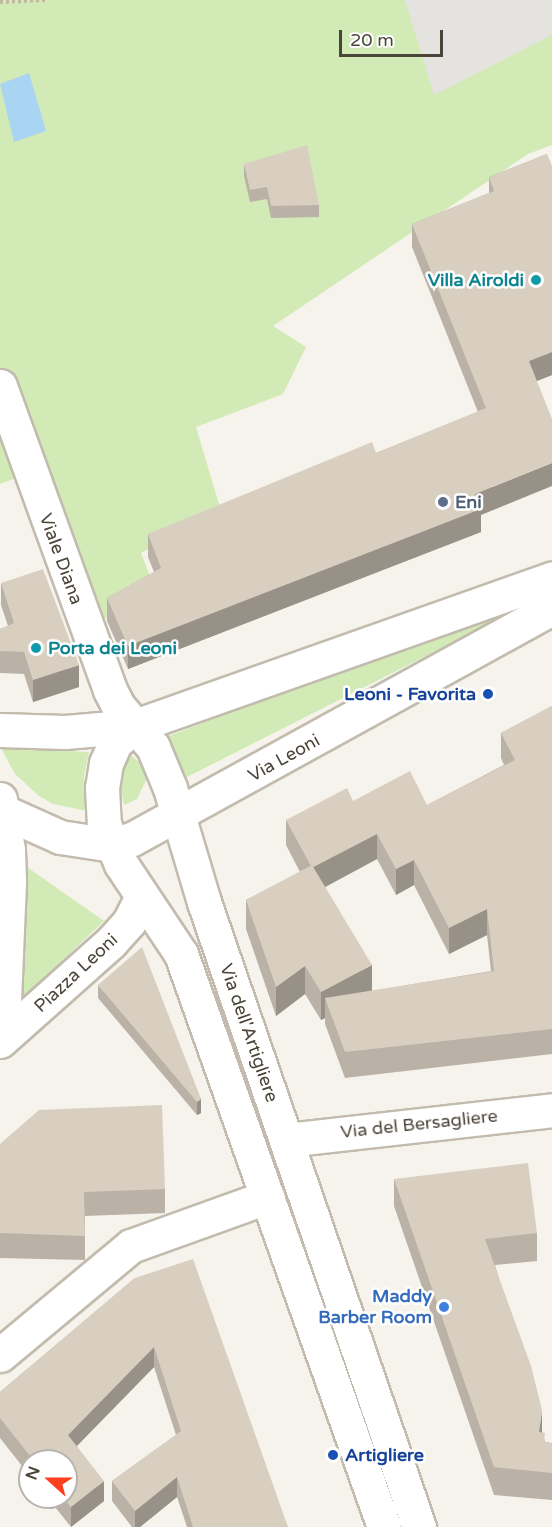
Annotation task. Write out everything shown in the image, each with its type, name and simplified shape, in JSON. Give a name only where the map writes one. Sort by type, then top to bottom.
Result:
[{"type":"street","name":"Viale Diana","points":[[0,386],[110,690],[135,726]]},
{"type":"street","points":[[0,730],[65,732],[135,726],[552,578]]},
{"type":"street","name":"Via Leoni","points":[[122,842],[180,816],[552,608]]},
{"type":"street","name":"Via dell'Artigliere","points":[[384,1527],[181,954],[142,897],[122,842],[103,815],[104,774],[115,743],[135,726],[161,764],[180,816],[204,902],[419,1527]]},
{"type":"street","points":[[1,807],[60,837],[122,842],[142,831],[155,807],[161,764]]},
{"type":"street","points":[[204,902],[201,841],[207,821],[228,789]]},
{"type":"street","name":"Piazza Leoni","points":[[0,1012],[4,1002],[9,882],[1,807]]},
{"type":"street","name":"Via dell'Artigliere","points":[[60,837],[110,869],[142,897]]},
{"type":"street","name":"Piazza Leoni","points":[[0,1041],[111,942],[129,922],[142,897]]},
{"type":"street","name":"Via del Bersagliere","points":[[286,1140],[552,1110]]},
{"type":"street","points":[[0,1355],[131,1246],[267,1197]]},
{"type":"path","points":[[0,2],[46,0]]},
{"type":"green space","points":[[0,0],[552,0],[552,145],[528,154],[273,326],[306,347],[283,394],[196,427],[221,511],[141,553],[156,591],[94,624],[40,469],[0,484]]},
{"type":"green space","points":[[489,612],[493,622],[185,778],[169,736]]},
{"type":"green space","points":[[1,748],[89,752],[84,776],[87,811],[53,804],[39,796],[15,774]]},
{"type":"green space","points":[[128,753],[146,767],[147,778],[137,799],[124,805],[119,779]]},
{"type":"green space","points":[[24,865],[104,921],[18,1003]]},
{"type":"shaded area","points":[[405,0],[552,0],[552,35],[434,95]]},
{"type":"water","points":[[29,73],[46,131],[14,142],[0,84]]},
{"type":"building","points":[[307,145],[319,205],[271,206],[267,187],[250,190],[244,164]]},
{"type":"building","points":[[547,154],[552,166],[552,352],[529,361],[552,419],[552,463],[475,494],[481,509],[128,646],[107,598],[161,568],[148,534],[372,442],[376,453],[486,408],[412,224],[494,191],[489,177]]},
{"type":"building","name":"Porta dei Leoni","points":[[43,569],[79,665],[33,680],[24,652],[0,651],[0,629],[14,623],[1,583]]},
{"type":"building","points":[[552,706],[552,1029],[345,1052],[325,998],[494,971],[487,909],[449,928],[414,860],[396,869],[377,834],[313,867],[286,820],[347,788],[353,801],[410,771],[427,805],[515,760],[501,733]]},
{"type":"building","points":[[312,865],[372,965],[321,992],[305,966],[276,987],[246,900]]},
{"type":"building","points":[[142,947],[201,1099],[197,1102],[98,985]]},
{"type":"building","points":[[162,1105],[165,1189],[84,1192],[85,1236],[0,1233],[0,1144],[39,1110]]},
{"type":"building","points":[[528,1163],[537,1233],[485,1239],[531,1366],[542,1410],[539,1432],[545,1433],[544,1442],[552,1443],[552,1473],[494,1467],[394,1179]]},
{"type":"building","points":[[193,1259],[288,1527],[193,1527],[177,1477],[135,1511],[112,1481],[181,1431],[154,1347],[68,1435],[104,1481],[78,1501],[78,1449],[25,1449],[0,1418],[0,1392],[135,1278]]},
{"type":"place","name":"Villa Airoldi","points":[[536,280]]},
{"type":"place","name":"Eni","points":[[443,502]]},
{"type":"place","name":"Porta dei Leoni","points":[[36,648]]},
{"type":"place","name":"Leoni - Favorita","points":[[488,694]]},
{"type":"place","name":"Maddy Barber Room","points":[[444,1307]]},
{"type":"place","name":"Artigliere","points":[[333,1455]]}]
